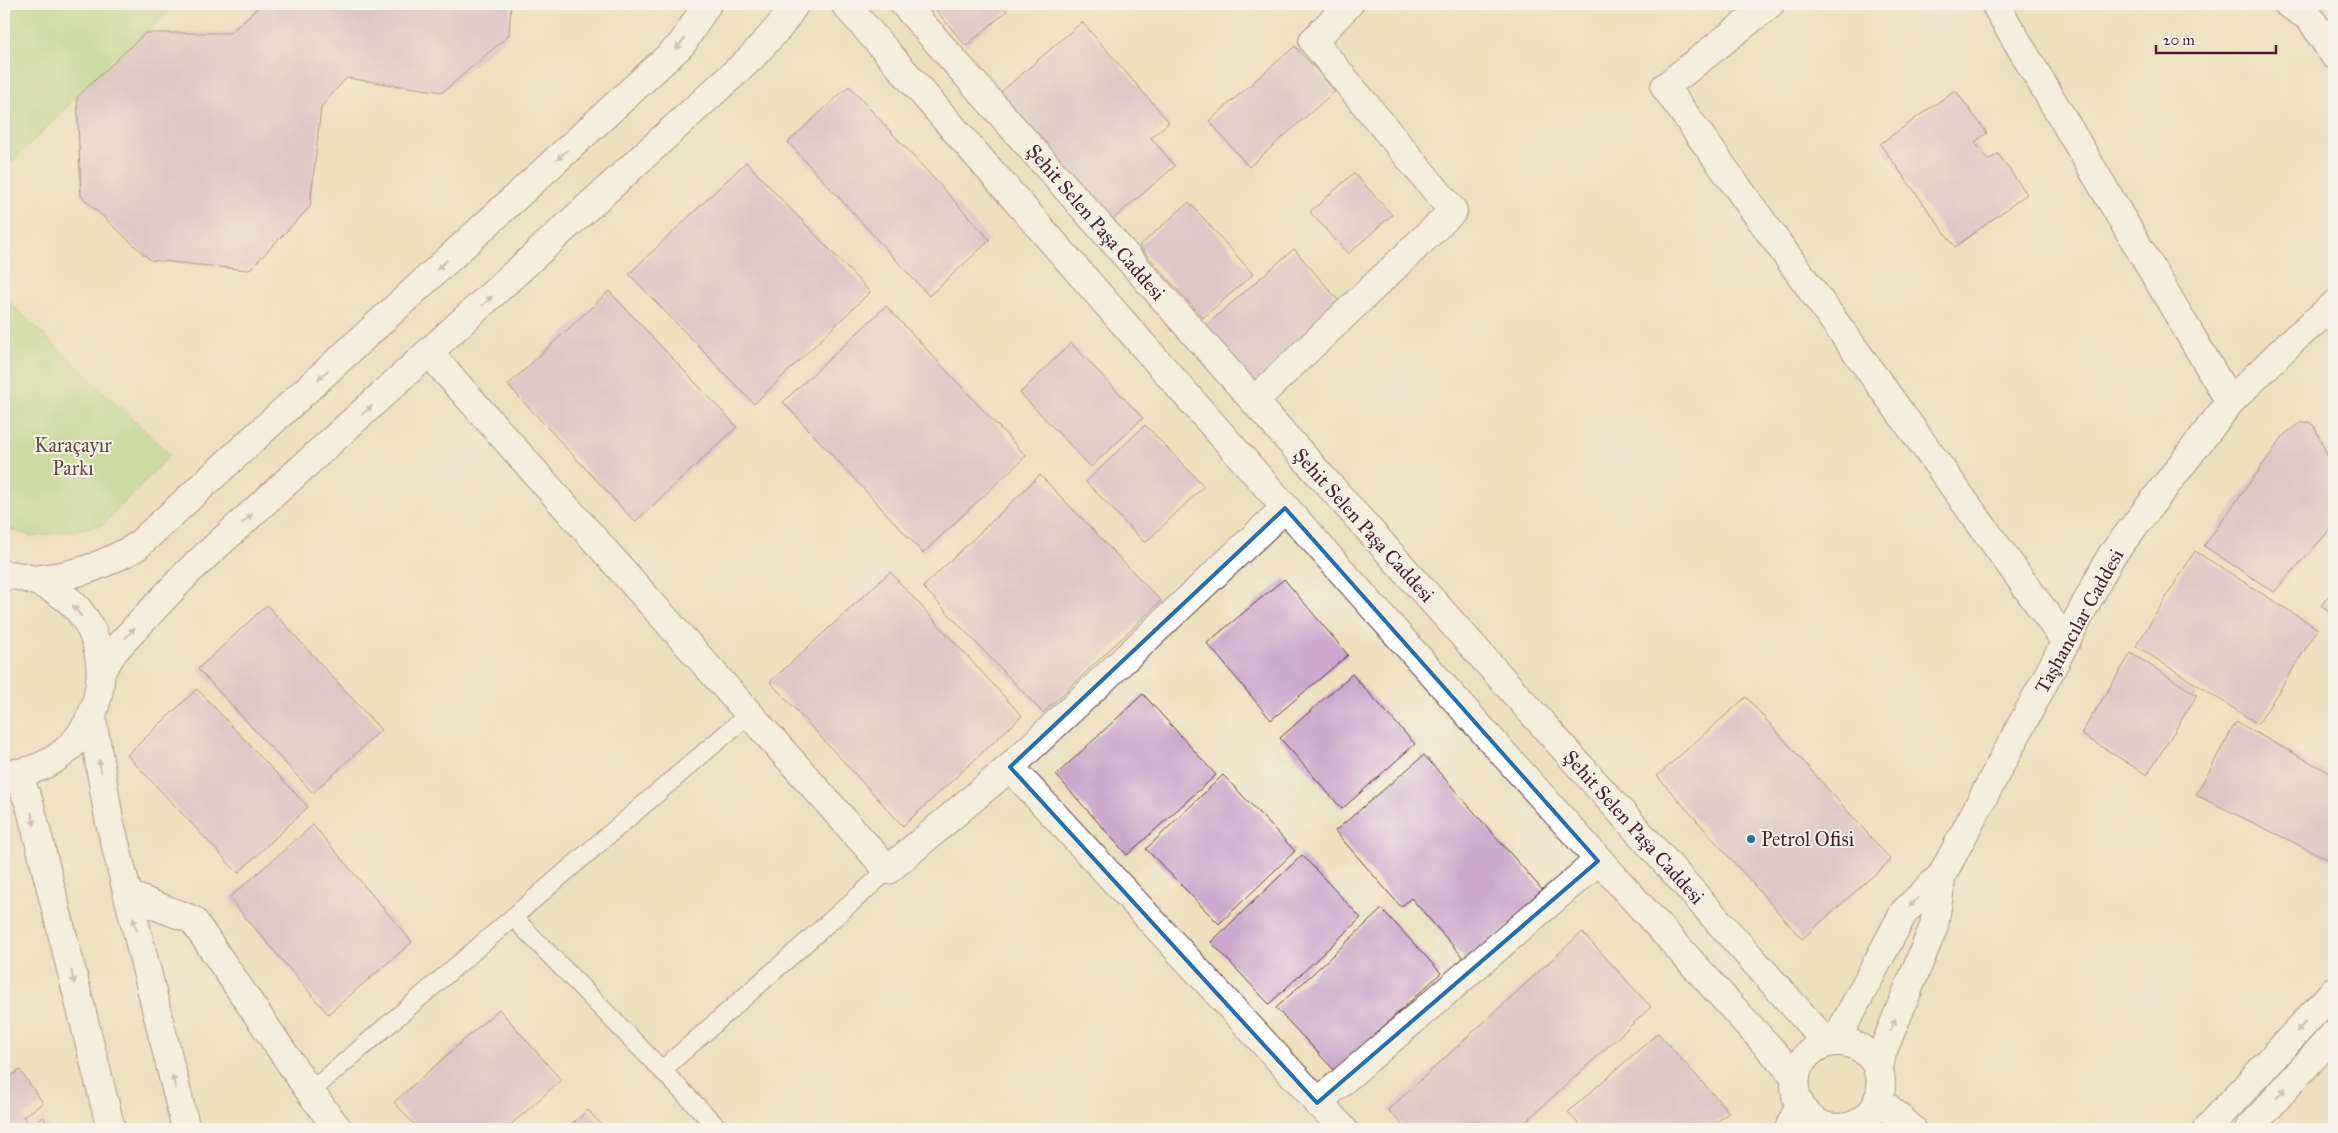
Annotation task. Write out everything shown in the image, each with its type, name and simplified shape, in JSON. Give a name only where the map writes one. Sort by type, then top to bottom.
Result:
[{"type":"street","points":[[4,575],[33,580],[70,576],[102,565],[136,547],[682,44],[707,4]]},
{"type":"street","points":[[101,671],[114,651],[190,571],[430,354],[750,59],[780,26],[795,4]]},
{"type":"street","points":[[845,4],[1285,508],[1598,861],[1796,1076]]},
{"type":"street","name":"Şehit Selen Paşa Caddesi","points":[[904,4],[1254,401],[1831,1043]]},
{"type":"street","points":[[1254,401],[1453,211],[1313,41],[1349,4]]},
{"type":"street","points":[[1770,4],[1665,87],[2066,642]]},
{"type":"street","points":[[1995,4],[2230,402]]},
{"type":"street","points":[[2288,4],[2310,18],[2334,55]]},
{"type":"street","name":"Taşhancılar Caddesi","points":[[1942,875],[2111,556],[2230,402],[2292,342],[2334,305]]},
{"type":"street","points":[[430,354],[888,870],[1010,767],[1285,508]]},
{"type":"street","points":[[33,580],[61,595],[73,606],[88,625],[97,648],[101,671],[99,695],[92,718],[78,738],[61,755],[40,767],[10,774],[36,829],[111,1129]]},
{"type":"street","points":[[92,718],[109,819],[186,1129]]},
{"type":"street","points":[[1010,767],[1342,1129]]},
{"type":"street","points":[[1317,1103],[1598,861]]},
{"type":"street","points":[[1831,1043],[1904,912],[1942,875]]},
{"type":"street","points":[[1878,1072],[1882,1053],[1934,926],[1942,875]]},
{"type":"street","points":[[128,894],[193,920],[310,1092],[338,1129]]},
{"type":"street","points":[[2207,1129],[2334,991]]},
{"type":"street","points":[[2249,1129],[2334,1034]]},
{"type":"street","points":[[1831,1043],[1849,1043],[1862,1049],[1872,1059],[1878,1072],[1881,1086],[1878,1099],[1871,1112],[1861,1122],[1841,1128],[1820,1124],[1808,1116],[1800,1104],[1795,1091],[1796,1076],[1800,1064],[1809,1053],[1831,1043]]},
{"type":"street","points":[[1878,1099],[1912,1129]]},
{"type":"street","points":[[1789,1129],[1800,1104]]},
{"type":"lane","points":[[310,1092],[750,714]]},
{"type":"lane","points":[[662,1070],[888,870]]},
{"type":"lane","points":[[513,917],[719,1129]]},
{"type":"highlighted area","points":[[1285,508],[1598,861],[1317,1103],[1010,767]]},
{"type":"green space","points":[[4,4],[176,4],[77,97],[4,170]]},
{"type":"green space","name":"Karaçayır Parkı","points":[[4,297],[170,455],[103,525],[34,537],[4,527]]},
{"type":"building","points":[[262,4],[511,4],[509,35],[443,92],[346,78],[321,107],[310,207],[249,270],[150,260],[81,196],[77,97],[145,33],[230,33]]},
{"type":"building","points":[[931,4],[1001,4],[1007,11],[966,46]]},
{"type":"building","points":[[1082,22],[1169,122],[1151,138],[1175,166],[1112,220],[1001,92]]},
{"type":"building","points":[[1295,46],[1335,91],[1249,167],[1209,121]]},
{"type":"building","points":[[849,86],[990,240],[929,296],[788,142]]},
{"type":"building","points":[[1955,90],[1987,133],[1975,142],[1988,160],[1998,154],[2027,194],[1955,247],[1880,144]]},
{"type":"building","points":[[746,162],[870,292],[754,404],[629,274]]},
{"type":"building","points":[[1354,173],[1392,215],[1348,254],[1310,212]]},
{"type":"building","points":[[1189,202],[1253,274],[1203,318],[1139,246]]},
{"type":"building","points":[[1294,249],[1344,307],[1255,383],[1205,326]]},
{"type":"building","points":[[609,291],[737,427],[635,522],[508,385]]},
{"type":"building","points":[[886,306],[1026,456],[923,553],[783,402]]},
{"type":"building","points":[[1071,343],[1143,418],[1091,467],[1020,393]]},
{"type":"building","points":[[2309,422],[2314,426],[2334,470],[2334,525],[2274,592],[2204,546],[2285,434],[2300,423]]},
{"type":"building","points":[[1145,425],[1204,486],[1145,543],[1086,482]]},
{"type":"building","points":[[1040,475],[1161,601],[1043,713],[923,587]]},
{"type":"building","points":[[2195,551],[2318,629],[2258,724],[2136,646]]},
{"type":"building","points":[[890,572],[1022,716],[903,826],[770,682]]},
{"type":"building","points":[[1284,579],[1348,655],[1271,720],[1207,643]]},
{"type":"building","points":[[2334,588],[2334,615],[2321,606]]},
{"type":"building","points":[[267,605],[381,730],[313,793],[198,669]]},
{"type":"building","points":[[2131,653],[2197,695],[2147,775],[2081,734]]},
{"type":"building","points":[[1352,674],[1415,744],[1342,809],[1280,738]]},
{"type":"building","points":[[197,689],[308,807],[238,873],[127,755]]},
{"type":"building","points":[[1143,694],[1216,775],[1127,855],[1056,775]]},
{"type":"building","points":[[1746,697],[1891,860],[1802,939],[1657,776]]},
{"type":"building","points":[[2236,722],[2334,775],[2334,862],[2196,795]]},
{"type":"building","points":[[1424,755],[1545,893],[1467,962],[1411,898],[1401,907],[1335,831]]},
{"type":"building","points":[[1223,775],[1295,851],[1219,924],[1146,849]]},
{"type":"building","points":[[313,825],[412,942],[328,1014],[229,898]]},
{"type":"building","points":[[1302,855],[1361,918],[1269,1004],[1211,942]]},
{"type":"building","points":[[1382,909],[1441,973],[1335,1071],[1276,1008]]},
{"type":"building","points":[[1582,932],[1651,1007],[1518,1129],[1406,1129],[1388,1110]]},
{"type":"building","points":[[499,1009],[561,1080],[506,1129],[418,1129],[394,1102]]},
{"type":"building","points":[[1658,1033],[1729,1112],[1709,1129],[1583,1129],[1568,1112]]},
{"type":"building","points":[[4,1067],[11,1076],[20,1070],[43,1103],[23,1117],[30,1126],[43,1117],[51,1129],[4,1129]]},
{"type":"building","points":[[588,1110],[605,1129],[566,1129]]},
{"type":"place","name":"Petrol Ofisi","points":[[1751,839]]}]
